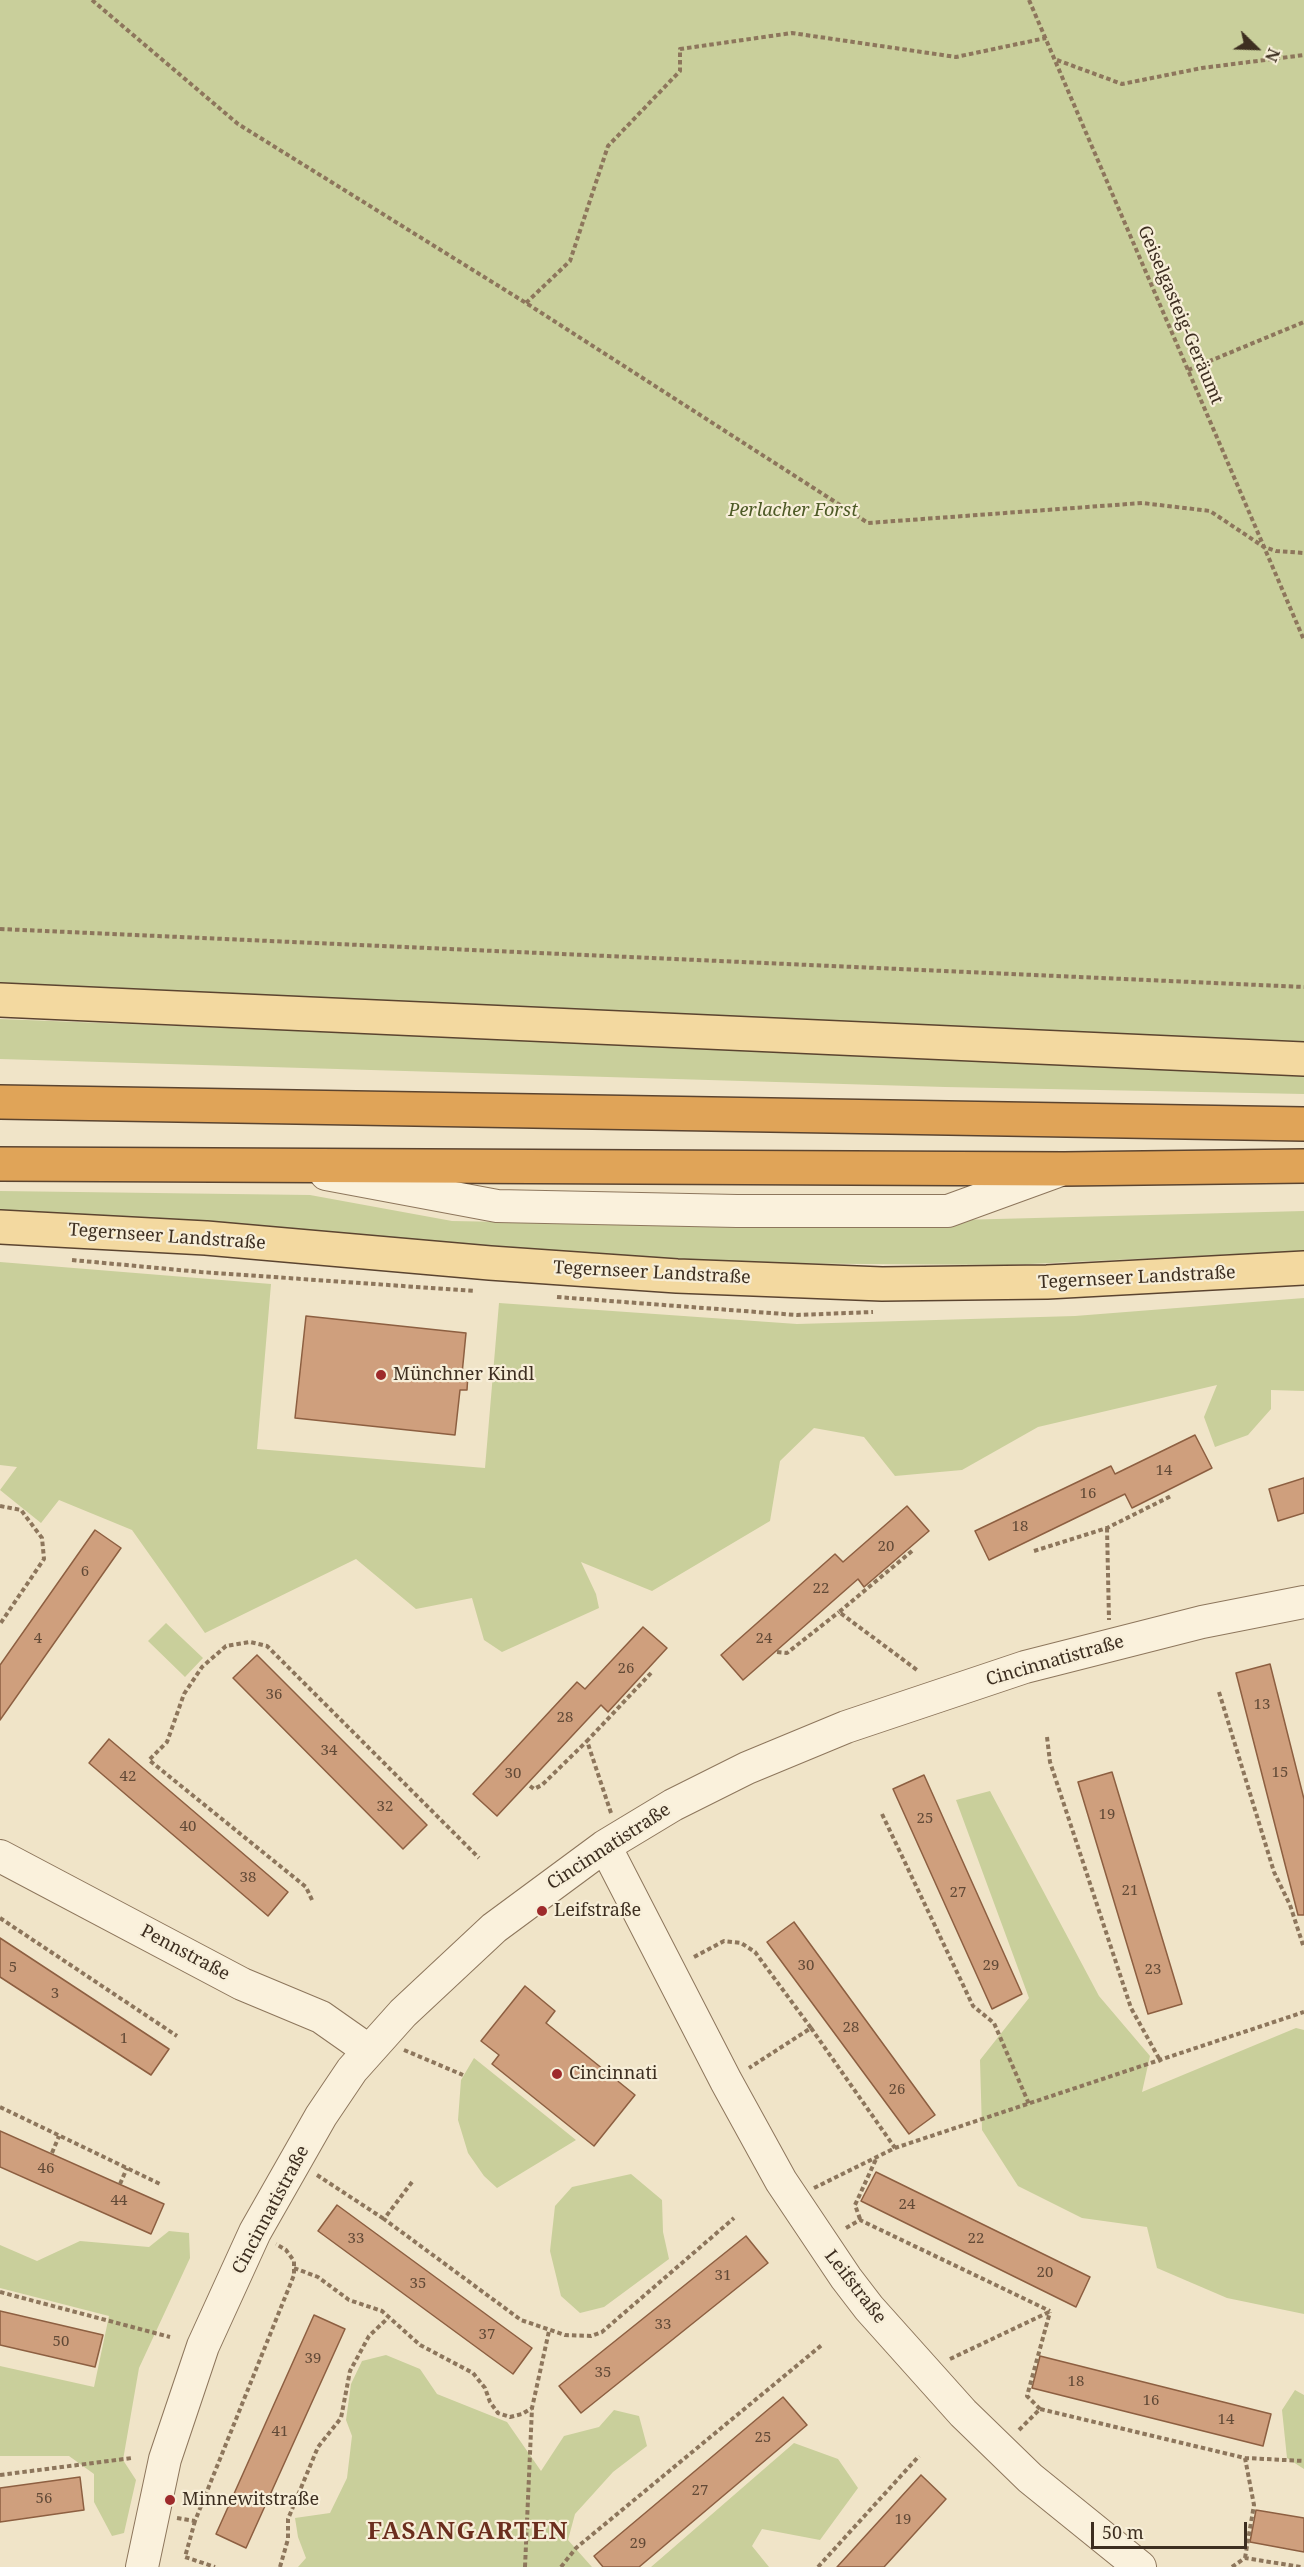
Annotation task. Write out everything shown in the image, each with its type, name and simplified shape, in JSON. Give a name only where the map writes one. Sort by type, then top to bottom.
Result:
[{"type":"highway","points":[[0,1102],[1304,1125]]},
{"type":"highway","points":[[0,1164],[1064,1169],[1304,1166]]},
{"type":"main road","points":[[0,1000],[1304,1059]]},
{"type":"main road","name":"Tegernseer Landstraße","points":[[0,1227],[206,1238],[490,1263],[677,1276],[882,1284],[1059,1282],[1304,1268]]},
{"type":"street","points":[[281,1166],[497,1206],[737,1211],[948,1211],[1064,1169]]},
{"type":"street","name":"Cincinnatistraße","points":[[142,2567],[165,2460],[199,2357],[255,2232],[321,2116],[368,2050],[419,1997],[494,1928],[605,1846],[673,1805],[747,1768],[846,1727],[1025,1667],[1202,1622],[1304,1602]]},
{"type":"street","name":"Leifstraße","points":[[605,1846],[632,1894],[726,2081],[781,2181],[846,2278],[877,2317],[963,2413],[1038,2485],[1140,2567]]},
{"type":"street","name":"Pennstraße","points":[[0,1856],[242,1984],[321,2017],[368,2050]]},
{"type":"path","points":[[92,0],[238,124],[526,303],[868,523],[1142,503],[1210,511],[1264,547],[1276,551],[1304,553]]},
{"type":"path","name":"Geiselgasteig-Geräumt","points":[[1029,0],[1304,640]]},
{"type":"path","points":[[526,303],[570,261],[608,146],[680,71],[680,49],[792,33],[956,57],[1046,38]]},
{"type":"path","points":[[1056,60],[1122,84],[1202,68],[1304,55]]},
{"type":"path","points":[[1188,370],[1304,322]]},
{"type":"path","points":[[0,929],[1304,987]]},
{"type":"path","points":[[1034,1551],[1107,1528],[1171,1496]]},
{"type":"path","points":[[0,1506],[21,1510],[42,1539],[44,1559],[0,1624]]},
{"type":"path","points":[[1107,1528],[1109,1628]]},
{"type":"path","points":[[777,1652],[787,1653],[912,1551]]},
{"type":"path","points":[[839,1612],[917,1670]]},
{"type":"path","points":[[312,1900],[306,1887],[149,1760],[167,1742],[184,1694],[202,1667],[226,1646],[250,1642],[267,1646],[479,1858]]},
{"type":"path","points":[[530,1786],[534,1789],[542,1785],[651,1673]]},
{"type":"path","points":[[1219,1692],[1274,1872],[1290,1905],[1304,1948]]},
{"type":"path","points":[[1047,1737],[1050,1762],[1131,2008],[1161,2062]]},
{"type":"path","points":[[587,1741],[612,1816]]},
{"type":"path","points":[[882,1814],[973,2006],[994,2023],[1029,2104]]},
{"type":"path","points":[[0,1918],[177,2036]]},
{"type":"path","points":[[694,1958],[724,1941],[741,1943],[755,1952],[895,2148]]},
{"type":"path","points":[[804,2193],[895,2148],[1161,2062],[1304,2012]]},
{"type":"path","points":[[749,2068],[811,2028]]},
{"type":"path","points":[[399,2046],[463,2074]]},
{"type":"path","points":[[0,2107],[160,2184]]},
{"type":"path","points":[[52,2154],[59,2136]]},
{"type":"path","points":[[877,2156],[855,2205],[860,2220],[1050,2311]]},
{"type":"path","points":[[120,2184],[127,2168]]},
{"type":"path","points":[[311,2172],[384,2219],[521,2320],[565,2335],[591,2336],[602,2332],[734,2218]]},
{"type":"path","points":[[384,2219],[412,2182]]},
{"type":"path","points":[[846,2228],[860,2220]]},
{"type":"path","points":[[215,2567],[185,2557],[195,2521],[294,2275],[294,2261],[286,2250],[255,2232]]},
{"type":"path","points":[[294,2268],[318,2277],[349,2300],[382,2311],[420,2345],[473,2373],[485,2388],[490,2402],[498,2413],[510,2417],[532,2408]]},
{"type":"path","points":[[0,2292],[170,2337]]},
{"type":"path","points":[[950,2359],[1050,2311]]},
{"type":"path","points":[[1050,2311],[1027,2396],[1040,2409],[1245,2458],[1304,2461]]},
{"type":"path","points":[[280,2567],[288,2539],[288,2519],[318,2447],[341,2418],[350,2371],[369,2336],[388,2318]]},
{"type":"path","points":[[525,2567],[528,2447],[532,2408],[549,2331]]},
{"type":"path","points":[[561,2567],[576,2548],[823,2344]]},
{"type":"path","points":[[1019,2430],[1040,2409]]},
{"type":"path","points":[[818,2567],[919,2456]]},
{"type":"path","points":[[0,2475],[132,2457]]},
{"type":"path","points":[[1245,2458],[1254,2505],[1245,2558]]},
{"type":"path","points":[[174,2517],[195,2521]]},
{"type":"path","points":[[1232,2567],[1245,2558],[1301,2567]]},
{"type":"green space","name":"Perlacher Forst","points":[[0,0],[1304,0],[1304,1045],[0,985]]},
{"type":"green space","points":[[0,1019],[1304,1072],[1304,1094],[945,1087],[0,1059]]},
{"type":"green space","points":[[0,1191],[310,1195],[452,1221],[727,1226],[1304,1211],[1304,1251],[1009,1265],[726,1263],[0,1217]]},
{"type":"green space","points":[[0,1262],[271,1284],[257,1449],[485,1468],[499,1303],[797,1324],[1075,1316],[1304,1298],[1304,1391],[1271,1390],[1271,1409],[1248,1435],[1215,1447],[1204,1417],[1217,1385],[1038,1427],[962,1470],[895,1476],[864,1437],[814,1428],[780,1461],[770,1521],[652,1591],[581,1562],[596,1594],[599,1608],[502,1652],[484,1640],[472,1598],[416,1609],[356,1559],[205,1633],[132,1530],[59,1500],[41,1523],[0,1490],[17,1467],[0,1465]]},
{"type":"green space","points":[[166,1623],[203,1658],[185,1677],[148,1641]]},
{"type":"green space","points":[[990,1791],[1099,1996],[1150,2056],[1142,2092],[1296,2028],[1304,2030],[1304,2314],[1227,2298],[1157,2268],[1147,2227],[1082,2218],[1018,2186],[982,2130],[980,2060],[1029,1998],[956,1800]]},
{"type":"green space","points":[[474,2058],[576,2140],[497,2188],[484,2176],[468,2153],[458,2120],[461,2080]]},
{"type":"green space","points":[[631,2174],[662,2200],[663,2232],[669,2259],[604,2307],[580,2313],[561,2296],[550,2251],[555,2206],[572,2187]]},
{"type":"green space","points":[[169,2231],[189,2233],[190,2258],[139,2368],[123,2460],[136,2480],[124,2533],[112,2536],[94,2502],[94,2474],[69,2456],[0,2456],[0,2366],[94,2387],[109,2316],[0,2288],[0,2245],[37,2261],[80,2241],[149,2247]]},
{"type":"green space","points":[[386,2355],[420,2369],[437,2394],[507,2422],[541,2471],[564,2436],[599,2427],[614,2410],[639,2416],[647,2446],[613,2472],[575,2514],[568,2540],[592,2567],[298,2567],[306,2558],[298,2537],[295,2518],[330,2513],[347,2478],[352,2436],[346,2420],[351,2384],[362,2361]]},
{"type":"green space","points":[[1295,2390],[1304,2395],[1304,2469],[1287,2458],[1282,2410]]},
{"type":"green space","points":[[794,2443],[838,2459],[858,2488],[820,2540],[762,2529],[752,2546],[769,2567],[651,2567]]},
{"type":"building","name":"Münchner Kindl","points":[[306,1316],[466,1333],[462,1374],[468,1374],[467,1390],[460,1390],[455,1435],[295,1418]]},
{"type":"building","points":[[1195,1435],[1212,1468],[1132,1508],[1125,1494],[989,1560],[975,1531],[1111,1466],[1115,1474]]},
{"type":"building","points":[[1304,1478],[1304,1513],[1278,1521],[1269,1489]]},
{"type":"building","points":[[907,1506],[929,1531],[864,1587],[858,1579],[743,1680],[721,1655],[835,1554],[843,1562]]},
{"type":"building","points":[[95,1530],[121,1548],[0,1720],[0,1665]]},
{"type":"building","points":[[643,1627],[667,1648],[608,1712],[601,1705],[497,1816],[473,1794],[577,1682],[585,1689]]},
{"type":"building","points":[[257,1655],[427,1825],[403,1849],[233,1678]]},
{"type":"building","points":[[1270,1664],[1304,1799],[1304,1915],[1298,1915],[1236,1673]]},
{"type":"building","points":[[109,1739],[288,1892],[268,1916],[89,1763]]},
{"type":"building","points":[[1112,1772],[1182,2004],[1148,2014],[1078,1782]]},
{"type":"building","points":[[924,1775],[1022,1994],[992,2009],[893,1789]]},
{"type":"building","points":[[794,1922],[935,2115],[909,2134],[767,1942]]},
{"type":"building","points":[[0,1938],[169,2049],[151,2075],[0,1977]]},
{"type":"building","name":"Cincinnati","points":[[525,1986],[555,2011],[546,2023],[635,2095],[594,2146],[492,2064],[499,2055],[481,2041]]},
{"type":"building","points":[[0,2131],[164,2204],[151,2234],[0,2167]]},
{"type":"building","points":[[876,2172],[1090,2277],[1076,2307],[861,2201]]},
{"type":"building","points":[[337,2205],[532,2348],[513,2374],[318,2231]]},
{"type":"building","points":[[746,2236],[768,2263],[581,2413],[559,2386]]},
{"type":"building","points":[[0,2311],[103,2335],[95,2367],[0,2345]]},
{"type":"building","points":[[314,2315],[345,2329],[246,2548],[216,2534]]},
{"type":"building","points":[[1040,2356],[1271,2414],[1263,2446],[1032,2388]]},
{"type":"building","points":[[783,2397],[807,2425],[639,2567],[603,2567],[594,2556]]},
{"type":"building","points":[[921,2475],[946,2499],[884,2567],[837,2567]]},
{"type":"building","points":[[80,2477],[84,2510],[0,2522],[0,2488]]},
{"type":"building","points":[[1256,2510],[1304,2518],[1304,2552],[1250,2542]]},
{"type":"place","name":"Münchner Kindl","points":[[381,1375]]},
{"type":"place","name":"Leifstraße","points":[[542,1911]]},
{"type":"place","name":"Cincinnati","points":[[557,2074]]},
{"type":"place","name":"Minnewitstraße","points":[[170,2500]]},
{"type":"district","name":"FASANGARTEN","points":[[468,2532]]}]
